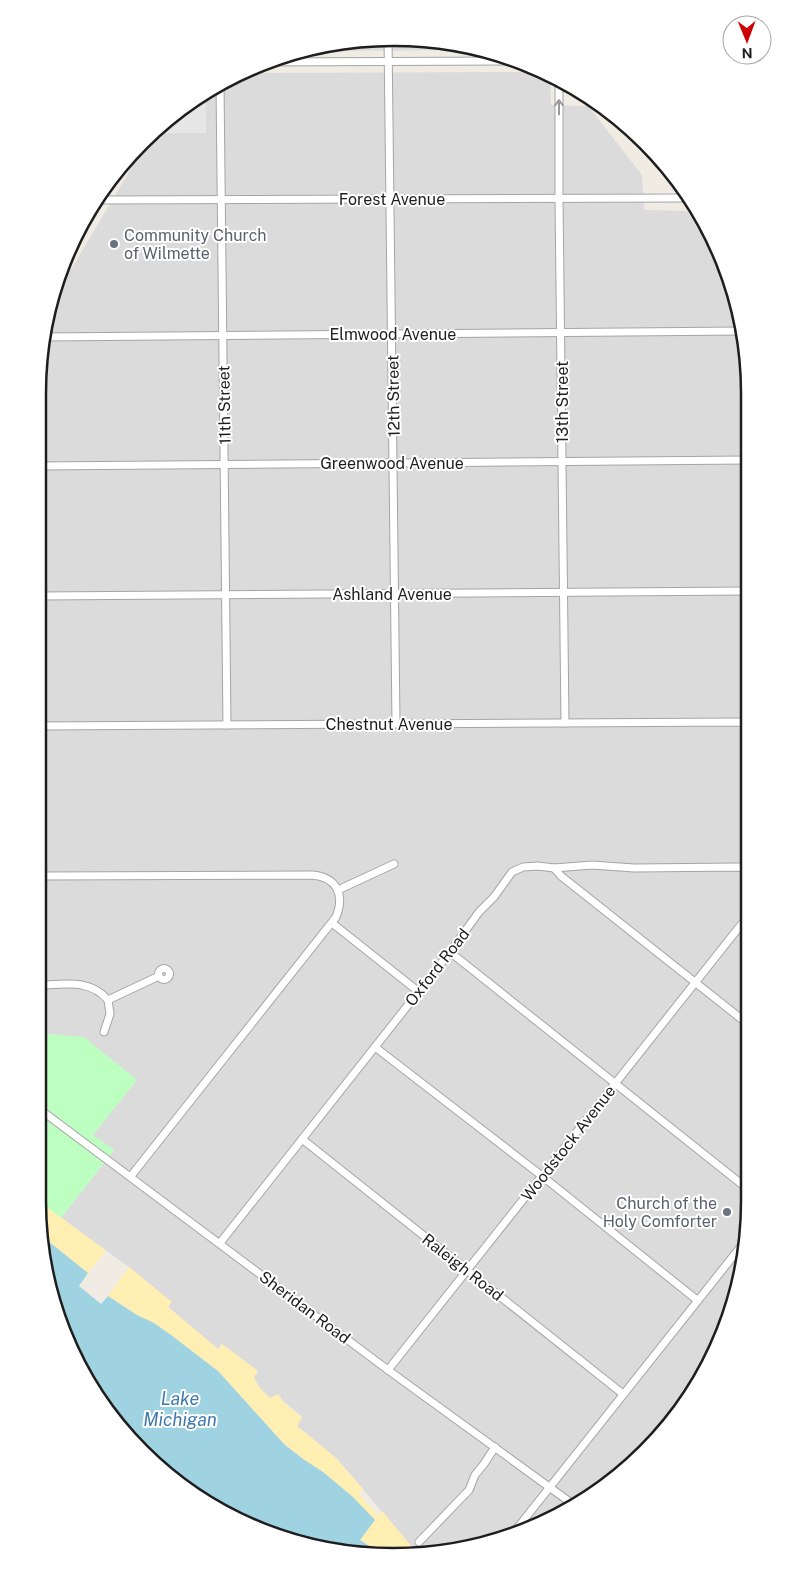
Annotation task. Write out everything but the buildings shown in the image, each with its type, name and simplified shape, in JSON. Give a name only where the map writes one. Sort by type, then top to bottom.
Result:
[{"type":"street","name":"12th Street","points":[[388,46],[396,724]]},
{"type":"street","points":[[291,62],[493,61]]},
{"type":"street","name":"13th Street","points":[[559,89],[565,723]]},
{"type":"street","name":"11th Street","points":[[220,93],[226,725]]},
{"type":"street","name":"Forest Avenue","points":[[106,200],[680,198]]},
{"type":"street","name":"Elmwood Avenue","points":[[51,337],[735,331]]},
{"type":"street","name":"Greenwood Avenue","points":[[46,466],[741,460]]},
{"type":"street","name":"Ashland Avenue","points":[[46,596],[741,591]]},
{"type":"street","name":"Chestnut Avenue","points":[[46,726],[741,723]]},
{"type":"street","points":[[338,890],[394,864]]},
{"type":"street","name":"Oxford Road","points":[[220,1243],[512,872],[519,868],[530,866],[554,868],[592,865],[634,868],[741,867]]},
{"type":"street","points":[[554,868],[561,876],[741,1019]]},
{"type":"street","points":[[46,876],[312,875],[326,878],[338,890],[340,906],[332,923],[131,1176]]},
{"type":"street","points":[[332,923],[418,992]]},
{"type":"street","name":"Woodstock Avenue","points":[[388,1370],[741,925]]},
{"type":"street","points":[[450,952],[741,1183]]},
{"type":"street","points":[[108,1000],[159,976]]},
{"type":"street","points":[[46,985],[87,986],[98,991],[108,1000],[110,1014],[104,1032]]},
{"type":"street","points":[[375,1047],[542,1176],[697,1300]]},
{"type":"street","name":"Sheridan Road","points":[[46,1114],[388,1370],[568,1501]]},
{"type":"street","name":"Raleigh Road","points":[[302,1139],[624,1394]]},
{"type":"street","points":[[522,1523],[737,1251]]},
{"type":"street","points":[[419,1542],[469,1490],[475,1475],[495,1448]]},
{"type":"shaded area","points":[[394,46],[446,50],[338,51]]},
{"type":"shaded area","points":[[524,72],[550,84],[551,105],[589,107],[642,175],[644,210],[687,211],[705,240],[722,282],[729,304],[738,348],[741,394],[741,1200],[738,1246],[729,1290],[714,1333],[694,1374],[669,1412],[622,1462],[586,1489],[547,1512],[483,1536],[439,1545],[412,1547],[336,1458],[297,1426],[302,1417],[283,1401],[278,1394],[270,1399],[259,1387],[254,1377],[258,1372],[222,1344],[218,1349],[168,1307],[171,1302],[129,1267],[61,1218],[114,1150],[92,1135],[46,1048],[46,394],[49,348],[58,304],[67,276],[135,162],[182,118],[220,93],[261,73]]},
{"type":"shaded area","points":[[206,102],[206,133],[164,133]]},
{"type":"sand","points":[[46,1206],[106,1251],[88,1273],[49,1241]]},
{"type":"sand","points":[[129,1267],[172,1302],[168,1307],[218,1349],[222,1344],[258,1371],[254,1377],[259,1387],[270,1398],[278,1394],[283,1402],[302,1417],[297,1426],[336,1458],[363,1489],[359,1493],[366,1504],[378,1516],[382,1511],[412,1547],[371,1547],[360,1540],[353,1497],[323,1472],[284,1444],[218,1371],[154,1323],[137,1315],[108,1296]]},
{"type":"green space","points":[[46,1034],[84,1037],[137,1080],[93,1135],[114,1150],[61,1218],[46,1206]]},
{"type":"water","name":"Lake Michigan","points":[[49,1241],[88,1273],[79,1286],[101,1304],[108,1296],[137,1315],[154,1323],[218,1371],[284,1444],[323,1472],[353,1497],[375,1520],[360,1540],[371,1547],[348,1545],[304,1536],[240,1512],[182,1476],[148,1446],[118,1412],[82,1354],[58,1290]]},
{"type":"place","name":"Community Church of Wilmette","points":[[114,244]]},
{"type":"place","name":"Church of the Holy Comforter","points":[[727,1212]]}]
